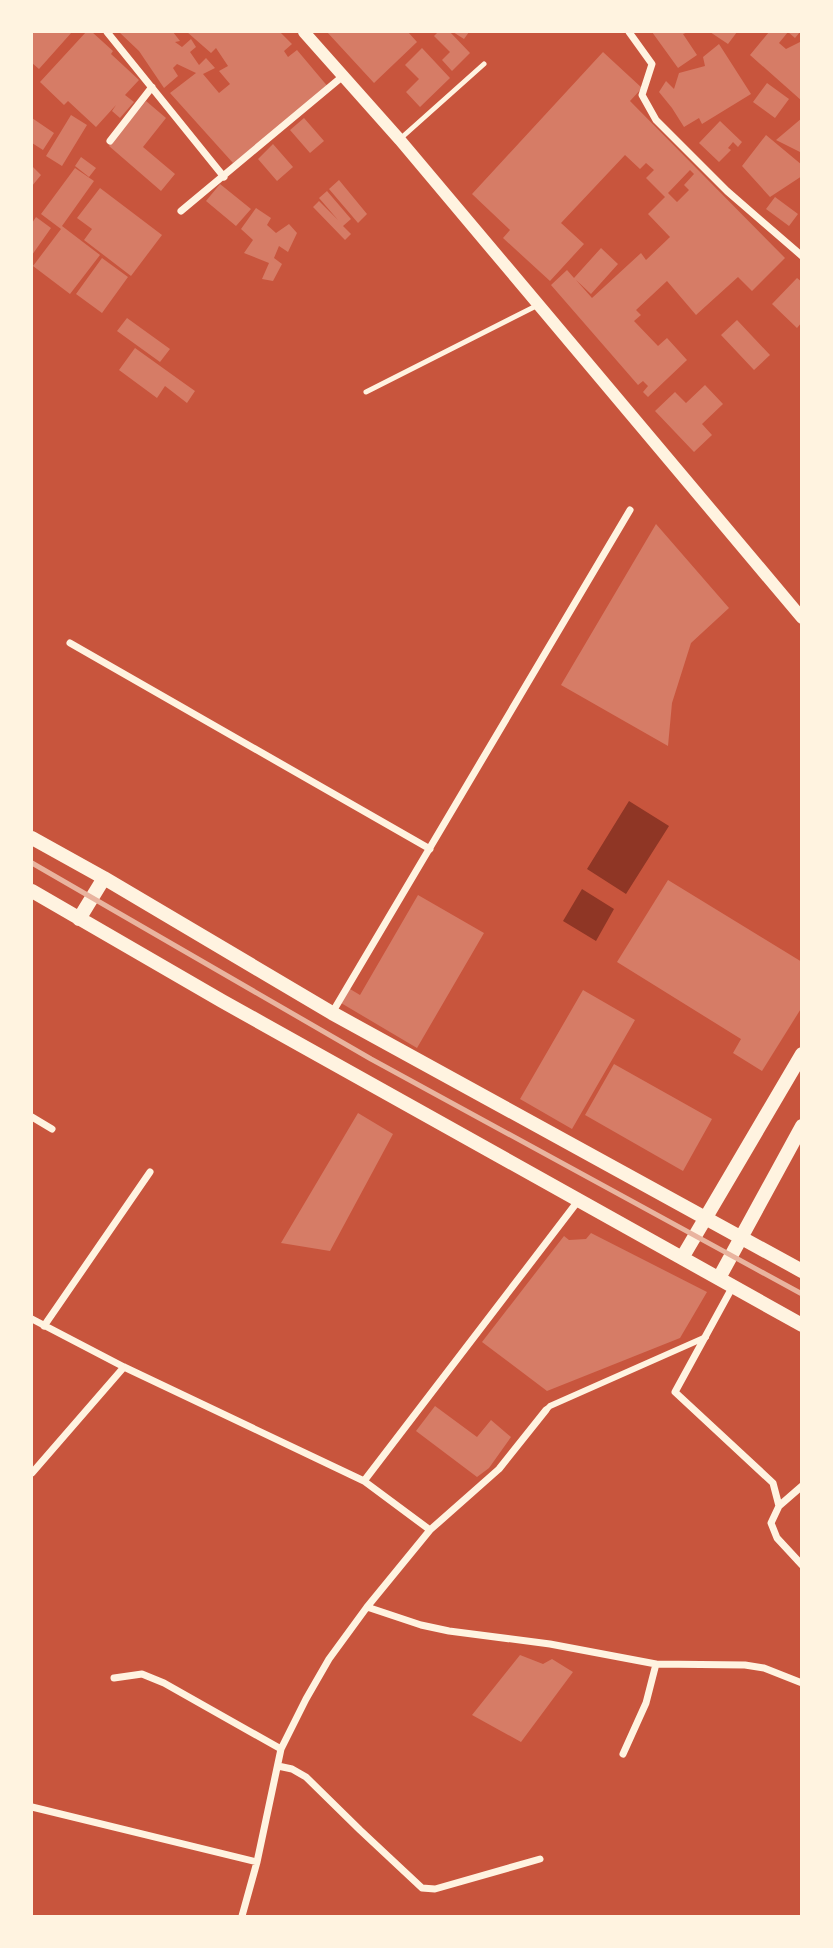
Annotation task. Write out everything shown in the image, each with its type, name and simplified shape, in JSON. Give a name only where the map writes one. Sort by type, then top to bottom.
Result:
[{"type":"main road","points":[[32,838],[332,1013],[802,1271]]},
{"type":"main road","points":[[79,919],[104,878]]},
{"type":"main road","points":[[32,891],[222,1001],[802,1325]]},
{"type":"main road","points":[[682,1258],[802,1054]]},
{"type":"main road","points":[[719,1278],[802,1126]]},
{"type":"street","points":[[107,32],[224,177]]},
{"type":"street","points":[[304,32],[400,139],[802,618]]},
{"type":"street","points":[[629,32],[652,64],[642,95],[656,120],[727,191],[802,256]]},
{"type":"street","points":[[181,212],[343,76]]},
{"type":"street","points":[[110,141],[152,87]]},
{"type":"street","points":[[332,1013],[630,510]]},
{"type":"street","points":[[70,643],[430,849]]},
{"type":"street","points":[[32,1117],[52,1129]]},
{"type":"street","points":[[44,1326],[150,1172]]},
{"type":"street","points":[[364,1481],[578,1201]]},
{"type":"street","points":[[733,1285],[675,1392],[772,1483],[779,1506]]},
{"type":"street","points":[[32,1319],[124,1367],[364,1481],[430,1530]]},
{"type":"street","points":[[242,1916],[257,1862],[281,1749],[329,1659],[367,1607],[430,1530],[499,1469],[550,1406],[707,1336]]},
{"type":"street","points":[[32,1473],[124,1367]]},
{"type":"street","points":[[802,1486],[779,1506],[771,1523],[777,1538],[802,1565]]},
{"type":"street","points":[[367,1607],[421,1625],[449,1631],[550,1644],[656,1664],[745,1665],[764,1668],[802,1683]]},
{"type":"street","points":[[623,1754],[646,1703],[656,1664]]},
{"type":"street","points":[[114,1678],[142,1674],[164,1683],[281,1749]]},
{"type":"street","points":[[278,1766],[306,1776],[422,1888],[435,1889],[540,1858]]},
{"type":"street","points":[[32,1807],[257,1862]]},
{"type":"lane","points":[[400,139],[484,64]]},
{"type":"lane","points":[[366,392],[538,306]]},
{"type":"shaded area","points":[[629,801],[669,826],[626,894],[587,869]]},
{"type":"shaded area","points":[[582,889],[614,909],[596,941],[563,921]]},
{"type":"building","points":[[32,32],[72,32],[39,69],[32,63]]},
{"type":"building","points":[[86,32],[92,32],[113,51],[111,54],[139,80],[125,95],[134,102],[120,118],[112,111],[116,105],[96,127],[68,101],[64,105],[40,82]]},
{"type":"building","points":[[119,32],[173,32],[180,41],[175,42],[182,47],[191,39],[196,47],[190,52],[199,65],[206,58],[215,68],[203,74],[219,93],[230,84],[219,71],[228,66],[216,48],[211,53],[187,32],[280,32],[292,44],[284,51],[288,57],[297,50],[329,88],[233,163],[170,93],[196,73],[177,64],[173,68],[178,76],[164,88],[139,51]]},
{"type":"building","points":[[327,32],[408,32],[417,42],[374,83]]},
{"type":"building","points":[[438,32],[450,32],[470,53],[452,71],[442,60],[450,52],[434,36]]},
{"type":"building","points":[[453,32],[469,32],[464,39]]},
{"type":"building","points":[[652,32],[688,32],[683,34],[697,55],[678,68]]},
{"type":"building","points":[[710,32],[737,32],[728,44]]},
{"type":"building","points":[[769,32],[788,32],[779,43],[786,49],[802,41],[802,101],[750,55]]},
{"type":"building","points":[[788,32],[800,32],[795,38]]},
{"type":"building","points":[[719,44],[751,94],[702,124],[699,118],[684,127],[659,92],[666,81],[674,89],[679,73],[705,66],[703,57]]},
{"type":"building","points":[[422,48],[450,78],[420,107],[406,92],[419,79],[405,65]]},
{"type":"building","points":[[603,52],[642,88],[630,101],[785,258],[752,291],[738,277],[696,315],[667,281],[636,310],[641,315],[634,321],[658,346],[667,338],[687,360],[648,397],[643,392],[648,386],[643,381],[638,385],[551,285],[567,270],[574,278],[601,248],[618,264],[591,294],[576,280],[592,298],[641,253],[646,260],[670,237],[648,214],[665,197],[646,178],[654,170],[646,163],[640,169],[625,155],[561,223],[584,244],[550,281],[503,238],[510,230],[472,194]],"holes":[[[690,170],[694,174],[684,185],[689,190],[677,202],[668,193]]]},
{"type":"building","points":[[767,83],[789,99],[775,118],[753,102]]},
{"type":"building","points":[[146,101],[166,118],[143,147],[175,174],[161,191],[109,146]]},
{"type":"building","points":[[71,115],[87,125],[62,166],[46,156]]},
{"type":"building","points":[[32,118],[54,133],[43,150],[32,143]]},
{"type":"building","points":[[304,118],[324,141],[310,153],[290,130]]},
{"type":"building","points":[[802,118],[802,153],[776,140]]},
{"type":"building","points":[[720,121],[742,142],[738,147],[733,142],[728,148],[731,150],[719,162],[699,143]]},
{"type":"building","points":[[766,135],[802,165],[802,176],[770,197],[742,166]]},
{"type":"building","points":[[273,144],[293,167],[277,181],[258,159]]},
{"type":"building","points":[[81,157],[96,168],[89,177],[75,166]]},
{"type":"building","points":[[32,166],[41,175],[32,186]]},
{"type":"building","points":[[75,168],[94,181],[62,226],[100,255],[70,294],[33,266],[61,229],[41,214]]},
{"type":"building","points":[[339,180],[367,214],[358,223],[329,189]]},
{"type":"building","points":[[220,184],[251,209],[236,226],[206,201]]},
{"type":"building","points":[[100,188],[162,235],[131,276],[84,240],[92,229],[77,218]]},
{"type":"building","points":[[327,191],[351,219],[343,226],[351,234],[345,240],[313,207],[319,201],[338,220],[319,198]]},
{"type":"building","points":[[775,197],[798,214],[789,226],[766,209]]},
{"type":"building","points":[[256,208],[271,218],[267,225],[276,233],[289,224],[297,233],[288,252],[279,246],[274,258],[282,264],[273,281],[262,279],[269,263],[244,253],[253,240],[241,229]]},
{"type":"building","points":[[36,217],[51,228],[32,255],[32,223]]},
{"type":"building","points":[[102,258],[128,277],[102,313],[76,294]]},
{"type":"building","points":[[797,278],[802,282],[802,322],[797,328],[772,304]]},
{"type":"building","points":[[127,318],[170,349],[160,362],[117,331]]},
{"type":"building","points":[[737,320],[770,355],[754,370],[721,335]]},
{"type":"building","points":[[135,348],[195,391],[187,403],[165,386],[157,398],[119,370]]},
{"type":"building","points":[[705,385],[723,404],[702,424],[712,435],[694,452],[655,411],[675,392],[686,403]]},
{"type":"building","points":[[656,524],[729,608],[691,643],[672,703],[668,746],[561,685]]},
{"type":"building","points":[[668,880],[802,962],[802,1007],[762,1071],[733,1053],[741,1039],[617,962]]},
{"type":"building","points":[[418,895],[484,933],[417,1048],[341,1003],[350,989],[360,995]]},
{"type":"building","points":[[583,990],[635,1020],[572,1129],[520,1099]]},
{"type":"building","points":[[614,1064],[712,1119],[683,1171],[585,1115]]},
{"type":"building","points":[[358,1113],[393,1134],[330,1251],[281,1243]]},
{"type":"building","points":[[591,1233],[707,1292],[680,1338],[547,1391],[482,1342],[564,1236],[569,1240],[586,1239]]},
{"type":"building","points":[[435,1406],[477,1437],[491,1420],[511,1437],[489,1468],[477,1477],[416,1431]]},
{"type":"building","points":[[520,1655],[543,1664],[552,1659],[573,1672],[521,1742],[472,1715]]},
{"type":"railway","points":[[32,863],[371,1059],[802,1294]]}]
